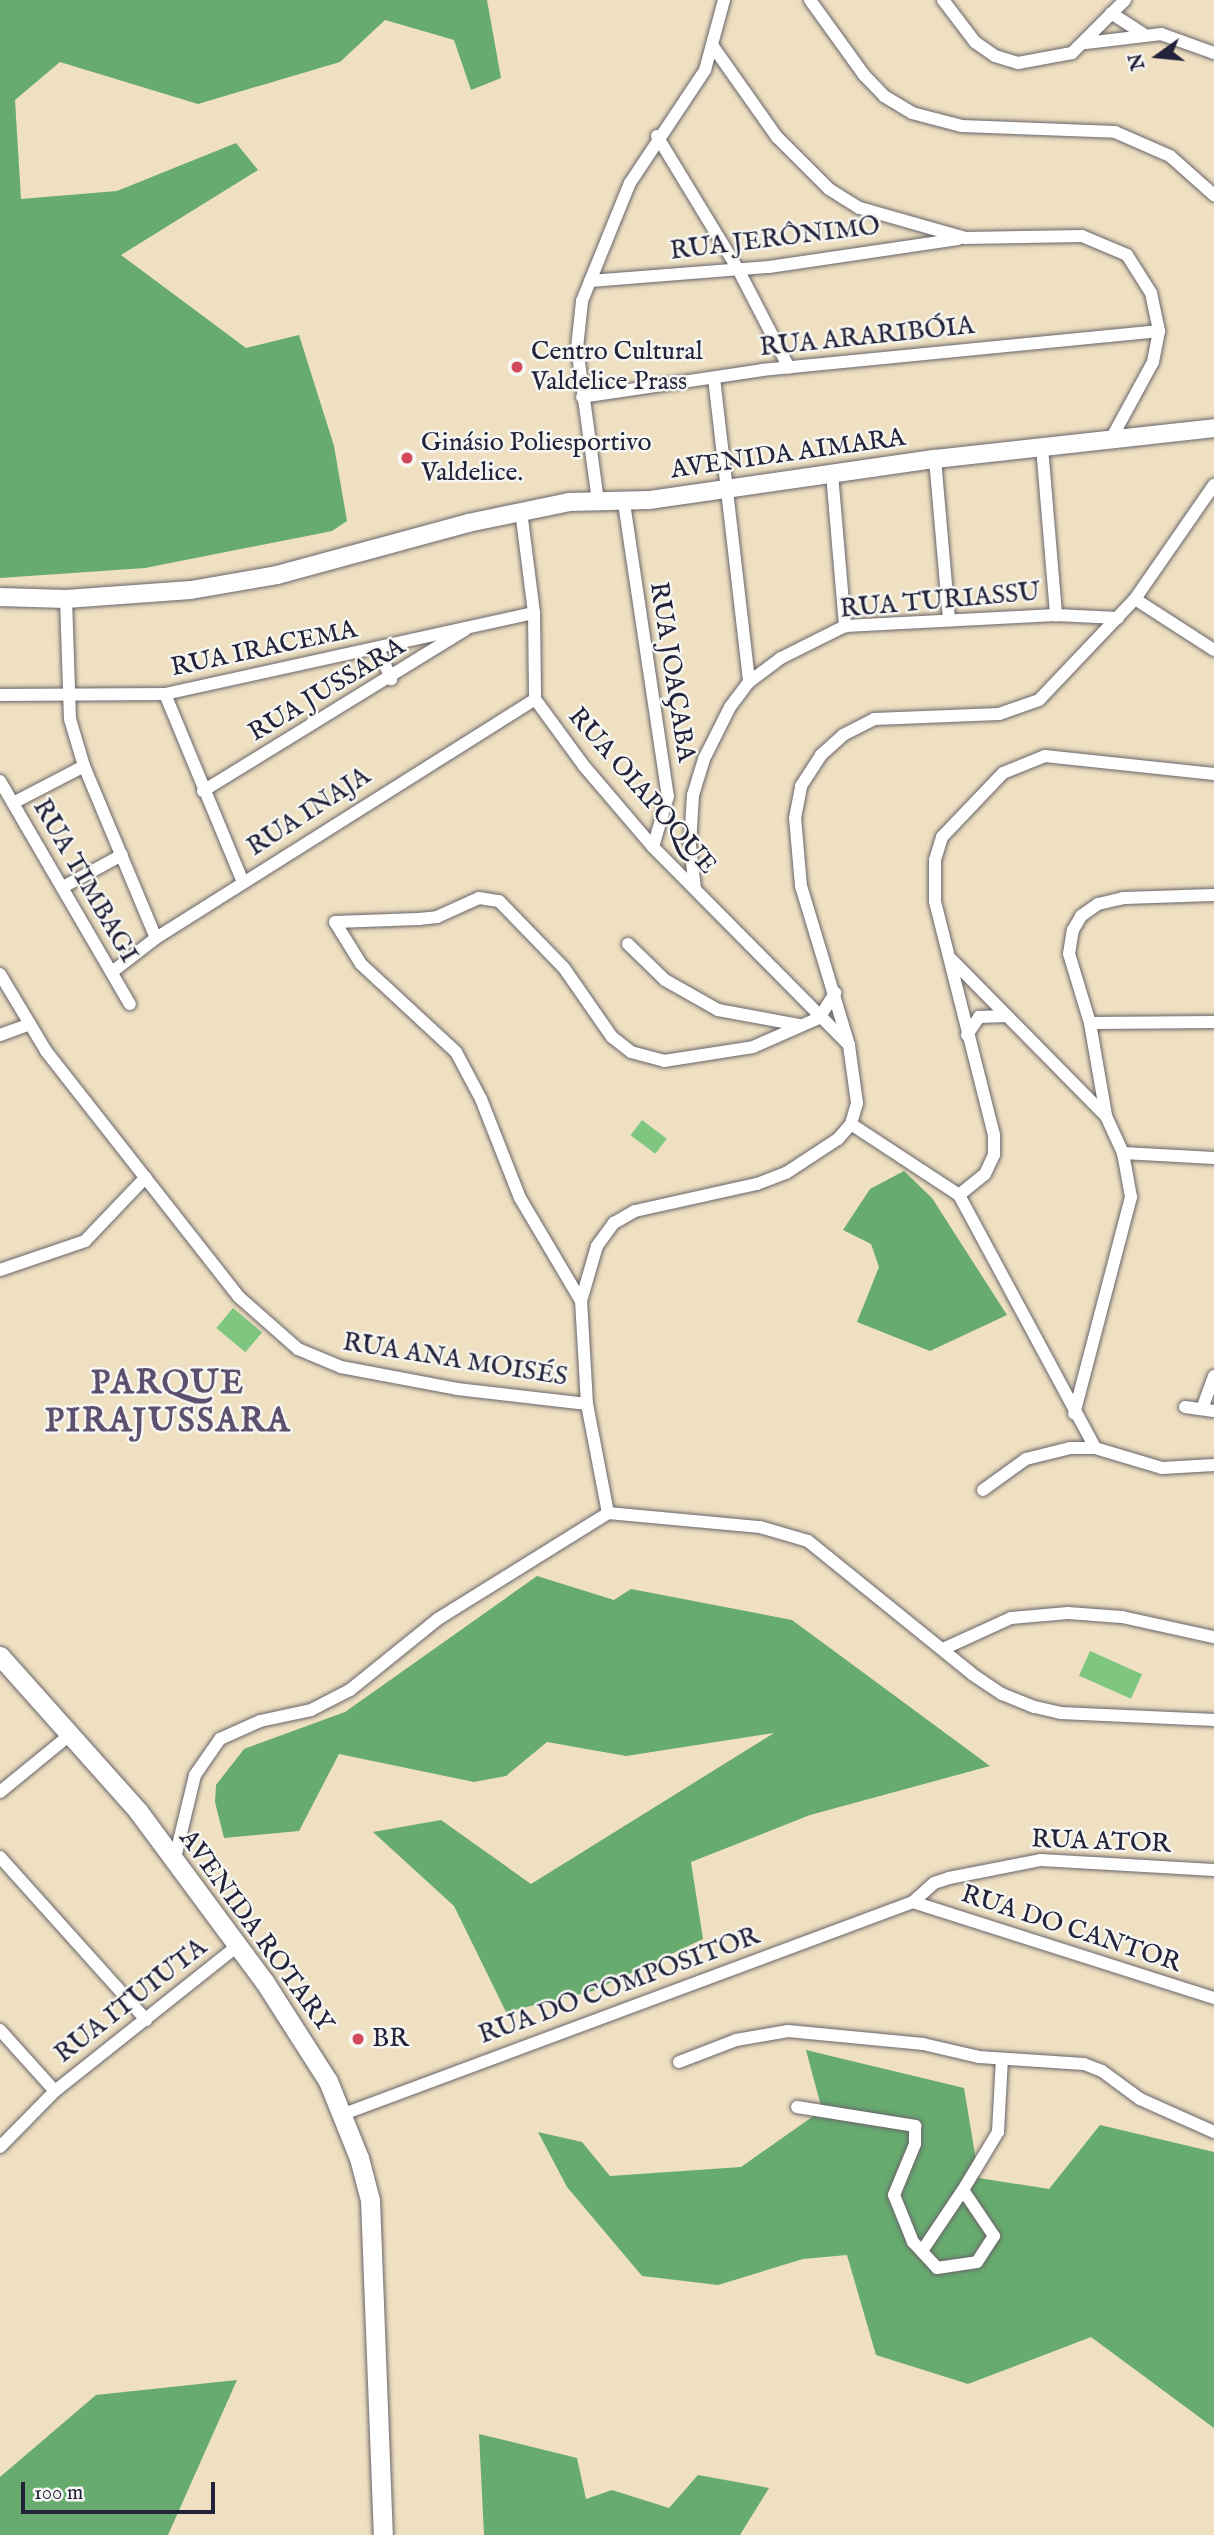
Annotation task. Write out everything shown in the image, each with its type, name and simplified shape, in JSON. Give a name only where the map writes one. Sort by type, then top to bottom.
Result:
[{"type":"main road","name":"AVENIDA AIMARA","points":[[0,597],[66,599],[191,590],[277,575],[521,510],[598,501],[624,503],[935,460],[1214,428]]},
{"type":"main road","name":"AVENIDA ROTARY","points":[[0,1656],[72,1733],[174,1861],[302,2037],[328,2081],[370,2200],[383,2535]]},
{"type":"street","points":[[598,501],[582,397],[577,325],[590,281],[631,183],[657,136],[697,85],[712,45],[724,0]]},
{"type":"street","points":[[810,0],[864,75],[884,96],[912,113],[962,126],[1115,132],[1170,156],[1214,195]]},
{"type":"street","points":[[943,0],[975,42],[995,56],[1038,62],[1072,53],[1086,43],[1125,0]]},
{"type":"street","points":[[1111,13],[1142,33]]},
{"type":"street","points":[[1086,43],[1142,33],[1178,38],[1214,52]]},
{"type":"street","points":[[712,45],[777,137],[829,189],[898,222],[965,238],[1044,234],[1104,242],[1127,254],[1141,270],[1158,317],[1159,331],[1153,362],[1111,439]]},
{"type":"street","points":[[657,136],[738,270],[789,368]]},
{"type":"street","name":"RUA JERÔNIMO","points":[[590,281],[738,270],[965,238]]},
{"type":"street","name":"RUA ARARIBÓIA","points":[[582,397],[789,368],[1159,331]]},
{"type":"street","points":[[714,378],[749,682]]},
{"type":"street","points":[[1042,447],[1056,615]]},
{"type":"street","points":[[935,460],[950,620]]},
{"type":"street","points":[[832,474],[845,626]]},
{"type":"street","points":[[608,1513],[587,1404],[581,1301],[597,1246],[614,1223],[635,1211],[757,1184],[786,1173],[838,1139],[850,1124],[858,1084],[835,993],[801,886],[796,855],[795,818],[801,786],[821,755],[854,727],[874,719],[999,714],[1039,700],[1135,599],[1210,503],[1214,485]]},
{"type":"street","name":"RUA JOAÇABA","points":[[624,503],[668,796],[653,847]]},
{"type":"street","name":"RUA OIAPOQUE","points":[[521,510],[534,613],[536,699],[584,766],[653,847],[819,1018],[849,1045]]},
{"type":"street","points":[[66,599],[67,698],[84,766],[156,938]]},
{"type":"street","points":[[1135,599],[1214,650]]},
{"type":"street","name":"RUA IRACEMA","points":[[0,695],[67,698],[165,694],[534,613]]},
{"type":"street","name":"RUA TURIASSU","points":[[695,888],[690,845],[693,794],[715,732],[749,682],[812,640],[845,626],[1056,615],[1118,618]]},
{"type":"street","name":"RUA JUSSARA","points":[[203,791],[391,679],[472,625]]},
{"type":"street","points":[[378,648],[391,679]]},
{"type":"street","points":[[165,694],[243,882]]},
{"type":"street","name":"RUA INAJA","points":[[112,972],[156,938],[536,699]]},
{"type":"street","points":[[958,1195],[985,1174],[995,1155],[987,1101],[967,1035],[951,958],[935,902],[935,860],[942,836],[1003,773],[1045,756],[1066,756],[1214,774]]},
{"type":"street","points":[[13,803],[84,766]]},
{"type":"street","name":"RUA TIMBAGI","points":[[0,781],[130,1004]]},
{"type":"street","points":[[668,796],[693,794]]},
{"type":"street","points":[[63,887],[122,855]]},
{"type":"street","points":[[1074,1414],[1131,1197],[1123,1153],[1106,1115],[1090,1023],[1069,954],[1073,930],[1081,916],[1098,904],[1123,898],[1214,895]]},
{"type":"street","points":[[581,1301],[520,1198],[481,1099],[456,1052],[361,964],[335,922],[428,918],[479,898],[499,901],[564,968],[612,1037],[645,1058],[664,1061],[731,1054],[819,1018],[835,993]]},
{"type":"street","points":[[628,944],[665,980],[718,1010],[799,1025]]},
{"type":"street","points":[[951,958],[1106,1115]]},
{"type":"street","name":"RUA ANA MOISÉS","points":[[0,974],[30,1024],[239,1297],[298,1349],[354,1370],[457,1389],[587,1404]]},
{"type":"street","points":[[967,1035],[979,1017],[1007,1016]]},
{"type":"street","points":[[1090,1023],[1214,1022]]},
{"type":"street","points":[[0,1035],[30,1024]]},
{"type":"street","points":[[850,1124],[958,1195],[1074,1414],[1095,1448]]},
{"type":"street","points":[[1123,1153],[1214,1158]]},
{"type":"street","points":[[0,1270],[85,1241],[146,1177]]},
{"type":"street","points":[[1185,1407],[1208,1410],[1214,1376]]},
{"type":"street","points":[[983,1490],[1026,1459],[1095,1448],[1162,1468],[1214,1465]]},
{"type":"street","points":[[174,1861],[195,1775],[220,1739],[260,1721],[311,1710],[350,1690],[438,1619],[608,1513],[786,1532],[808,1541],[1002,1695],[1035,1707],[1061,1713],[1214,1720]]},
{"type":"street","points":[[943,1649],[1011,1618],[1068,1613],[1122,1617],[1214,1637]]},
{"type":"street","points":[[0,1792],[72,1733]]},
{"type":"street","points":[[0,1857],[146,2020]]},
{"type":"street","name":"RUA ATOR","points":[[913,1902],[934,1883],[1016,1863],[1214,1870]]},
{"type":"street","name":"RUA DO CANTOR","points":[[913,1902],[1214,1998]]},
{"type":"street","name":"RUA DO COMPOSITOR","points":[[341,2115],[913,1902]]},
{"type":"street","name":"RUA ITUIUTA","points":[[0,2147],[55,2091],[236,1947]]},
{"type":"street","points":[[0,2029],[55,2091]]},
{"type":"street","points":[[679,2062],[736,2040],[788,2031],[911,2042],[1002,2059],[1084,2064],[1102,2071],[1140,2099],[1214,2132]]},
{"type":"street","points":[[922,2252],[998,2132],[1002,2059]]},
{"type":"street","points":[[797,2107],[915,2126],[915,2144],[894,2195],[913,2242],[937,2268],[977,2262],[994,2236],[963,2190]]},
{"type":"green space","points":[[0,0],[487,0],[501,78],[471,90],[454,40],[385,20],[340,62],[198,104],[60,62],[15,100],[21,199],[117,191],[236,143],[258,170],[121,255],[246,348],[299,335],[334,446],[347,521],[332,531],[145,568],[0,578]]},
{"type":"green space","points":[[642,1120],[667,1139],[655,1154],[631,1135]]},
{"type":"green space","points":[[904,1171],[932,1198],[1007,1315],[930,1351],[857,1322],[879,1267],[871,1244],[843,1230],[870,1189]]},
{"type":"green space","points":[[233,1308],[262,1332],[245,1352],[216,1328]]},
{"type":"green space","points":[[537,1576],[614,1600],[631,1589],[792,1620],[990,1766],[810,1815],[691,1862],[703,1939],[593,1991],[506,2012],[454,1906],[373,1832],[441,1820],[531,1884],[774,1733],[626,1756],[547,1742],[506,1776],[474,1782],[339,1754],[299,1831],[224,1838],[215,1802],[216,1785],[244,1749],[345,1712]]},
{"type":"green space","points":[[1090,1651],[1142,1674],[1131,1699],[1079,1676]]},
{"type":"green space","points":[[806,2050],[964,2088],[979,2178],[1049,2189],[1100,2125],[1214,2152],[1214,2428],[1091,2337],[968,2384],[876,2355],[847,2255],[803,2259],[718,2285],[642,2276],[567,2187],[538,2132],[582,2142],[610,2176],[741,2167],[822,2110]]},
{"type":"green space","points":[[237,2380],[168,2535],[0,2535],[0,2477],[96,2395]]},
{"type":"green space","points":[[479,2434],[577,2458],[586,2499],[612,2490],[669,2508],[698,2475],[769,2488],[740,2535],[484,2535]]},
{"type":"place","name":"Centro Cultural Valdelice Prass","points":[[517,367]]},
{"type":"place","name":"Ginásio Poliesportivo Valdelice.","points":[[407,458]]},
{"type":"place","name":"BR","points":[[358,2039]]},
{"type":"district","name":"PARQUE PIRAJUSSARA","points":[[168,1404]]}]
